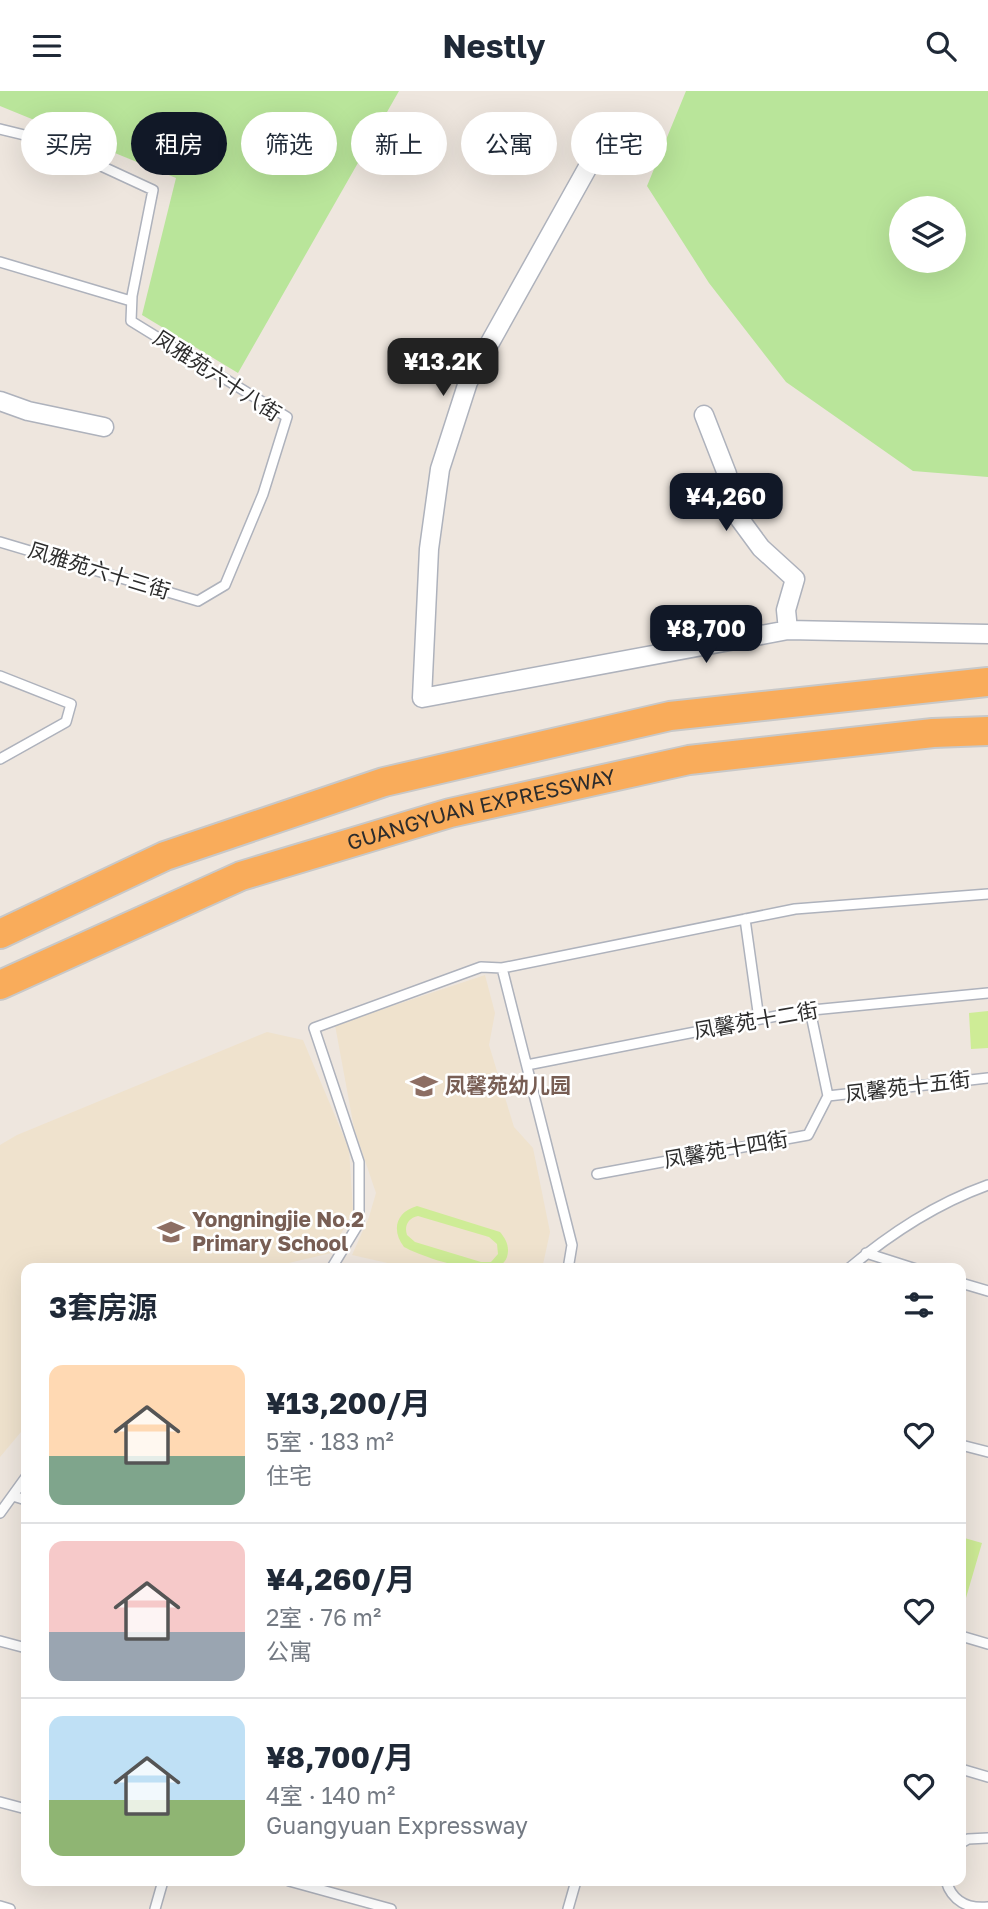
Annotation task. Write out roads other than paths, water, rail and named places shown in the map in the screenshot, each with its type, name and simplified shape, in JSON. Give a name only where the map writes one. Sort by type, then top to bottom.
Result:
[{"type":"highway","points":[[0,934],[164,856],[384,782],[670,716],[988,682]]},
{"type":"highway","name":"GUANGYUAN EXPRESSWAY","points":[[0,985],[241,876],[450,813],[689,760],[933,733],[988,731]]},
{"type":"street","points":[[584,175],[468,383],[440,469],[429,549],[422,698],[788,630],[988,633]]},
{"type":"street","points":[[0,401],[28,411],[104,427]]},
{"type":"street","points":[[704,415],[727,474],[736,514],[761,548],[795,579],[786,610],[788,630]]},
{"type":"lane","points":[[0,129],[45,140],[153,190],[131,301],[0,262]]},
{"type":"lane","name":"凤雅苑六十八街","points":[[131,301],[131,321],[287,417],[263,494],[225,585],[198,601]]},
{"type":"lane","name":"凤雅苑六十三街","points":[[0,541],[198,601]]},
{"type":"lane","points":[[0,676],[71,704],[66,722],[0,759]]},
{"type":"lane","points":[[335,1263],[359,1223],[359,1162],[314,1028],[481,967],[502,968],[795,909],[988,894]]},
{"type":"lane","points":[[745,919],[759,1019]]},
{"type":"lane","points":[[502,968],[572,1245],[569,1263]]},
{"type":"lane","name":"凤馨苑十二街","points":[[527,1065],[810,1010],[988,993]]},
{"type":"lane","points":[[810,1010],[828,1096]]},
{"type":"lane","name":"凤馨苑十五街","points":[[828,1096],[988,1077]]},
{"type":"lane","name":"凤馨苑十四街","points":[[597,1174],[808,1135],[828,1096]]},
{"type":"lane","points":[[855,1263],[898,1229],[932,1209],[988,1185]]},
{"type":"lane","points":[[866,1253],[897,1263]]},
{"type":"lane","points":[[966,1284],[988,1291]]},
{"type":"lane","points":[[966,1446],[988,1453]]},
{"type":"lane","points":[[0,1513],[21,1484]]},
{"type":"lane","points":[[13,1496],[21,1498]]},
{"type":"lane","points":[[966,1637],[988,1644]]},
{"type":"lane","points":[[0,1641],[21,1647]]},
{"type":"lane","points":[[966,1770],[988,1777]]},
{"type":"lane","points":[[0,1802],[21,1808]]},
{"type":"lane","points":[[966,1840],[987,1835]]},
{"type":"lane","points":[[155,1909],[162,1886]]},
{"type":"lane","points":[[307,1886],[391,1909]]},
{"type":"lane","points":[[568,1909],[575,1886]]},
{"type":"lane","points":[[949,1886],[955,1898],[973,1908],[988,1907]]},
{"type":"lane","points":[[0,1906],[10,1909]]},
{"type":"place","name":"凤馨苑幼儿园","points":[[424,1086]]},
{"type":"place","name":"Yongningjie No.2 Primary School","points":[[171,1232]]}]
